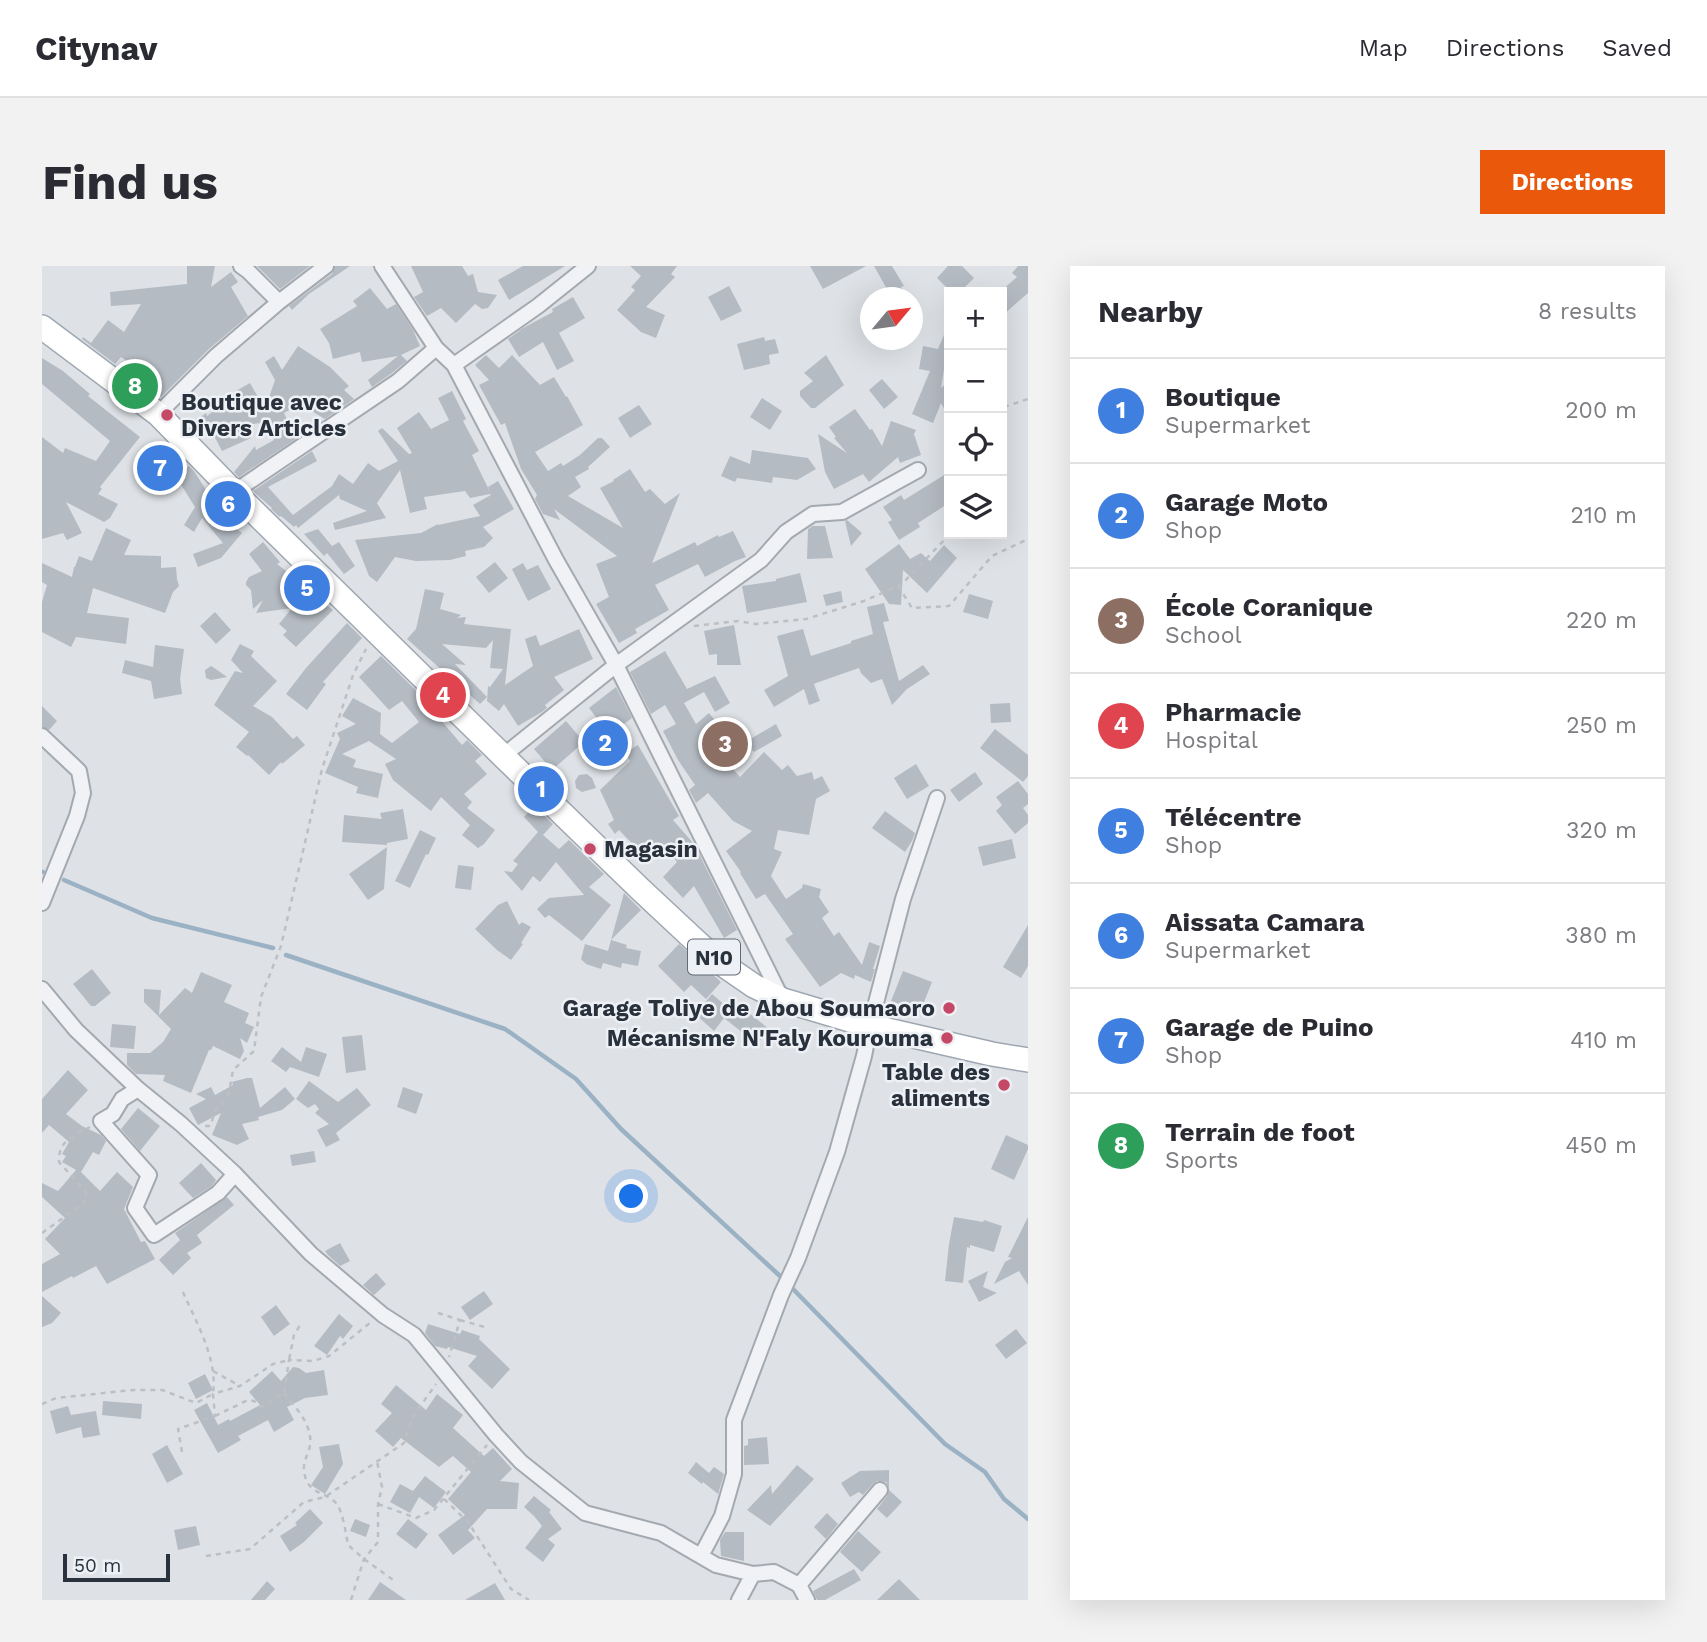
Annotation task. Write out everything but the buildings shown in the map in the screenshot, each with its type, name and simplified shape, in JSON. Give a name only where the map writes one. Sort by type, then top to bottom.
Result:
[{"type":"main road","name":"N10","points":[[42,327],[158,414],[503,756],[699,945],[725,966],[754,986],[783,1000],[870,1026],[1028,1060]]},
{"type":"street","points":[[241,266],[279,302]]},
{"type":"street","points":[[158,414],[216,356],[279,302],[327,266]]},
{"type":"street","points":[[382,266],[436,348],[454,365],[556,559],[616,665],[783,1000]]},
{"type":"street","points":[[454,365],[538,306],[588,266]]},
{"type":"street","points":[[234,492],[398,381],[436,348]]},
{"type":"street","points":[[503,756],[616,665],[761,560],[786,532],[813,514],[842,512],[918,470]]},
{"type":"street","points":[[42,736],[79,771],[83,793],[77,816],[42,903]]},
{"type":"street","points":[[701,1556],[722,1516],[734,1474],[734,1420],[781,1294],[799,1258],[837,1152],[903,899],[937,798]]},
{"type":"street","points":[[42,989],[76,1030],[138,1089],[235,1174],[311,1254],[383,1315],[414,1335],[521,1462],[585,1513],[661,1533],[716,1564],[753,1574],[774,1572],[799,1585],[807,1600]]},
{"type":"street","points":[[138,1089],[122,1099],[113,1114],[102,1121],[149,1175],[135,1208],[154,1235],[218,1193],[235,1174]]},
{"type":"street","points":[[799,1585],[880,1490]]},
{"type":"street","points":[[739,1600],[753,1574]]},
{"type":"path","points":[[1007,406],[1028,399]]},
{"type":"path","points":[[691,626],[738,621],[756,624],[806,619],[864,601],[901,585],[945,539]]},
{"type":"path","points":[[898,586],[912,608],[948,606],[992,556],[1028,540]]},
{"type":"path","points":[[181,1124],[210,1126],[216,1111],[229,1093],[233,1070],[254,1051],[261,997],[281,946],[322,769],[353,675],[375,630]]},
{"type":"path","points":[[42,1233],[84,1203],[86,1192],[59,1162],[58,1152],[64,1143],[102,1121]]},
{"type":"path","points":[[182,1290],[205,1342],[213,1371],[215,1416]]},
{"type":"path","points":[[438,1313],[488,1328]]},
{"type":"path","points":[[42,1404],[56,1398],[133,1390],[162,1390],[196,1404],[213,1394],[240,1387],[273,1364],[289,1360],[313,1361],[329,1356],[366,1325],[383,1315]]},
{"type":"path","points":[[206,1556],[250,1549],[304,1502],[325,1496],[404,1443],[412,1418],[445,1373],[460,1320]]},
{"type":"path","points":[[302,1322],[294,1335],[284,1393],[308,1427],[310,1444],[304,1459],[305,1476],[312,1488],[337,1504],[348,1545],[397,1582]]},
{"type":"path","points":[[213,1371],[240,1387]]},
{"type":"path","points":[[182,1452],[178,1430],[248,1400],[262,1407],[284,1393]]},
{"type":"path","points":[[378,1504],[416,1518],[434,1510],[496,1435]]},
{"type":"path","points":[[351,1600],[364,1559],[378,1542],[378,1504],[382,1488],[377,1461]]},
{"type":"path","points":[[444,1499],[468,1522],[511,1589],[529,1600]]},
{"type":"waterway","points":[[64,880],[152,918],[273,948]]},
{"type":"waterway","points":[[286,955],[505,1029],[576,1079],[621,1129],[780,1276]]},
{"type":"waterway","points":[[792,1288],[945,1444],[985,1472],[1004,1499],[1028,1519]]},
{"type":"place","name":"Terrain de foot","points":[[135,386]]},
{"type":"place","name":"Boutique avec Divers Articles","points":[[167,415]]},
{"type":"place","name":"Garage de Puino","points":[[160,468]]},
{"type":"place","name":"Aissata Camara","points":[[228,504]]},
{"type":"place","name":"Télécentre","points":[[307,588]]},
{"type":"place","name":"Pharmacie","points":[[443,695]]},
{"type":"place","name":"Garage Moto","points":[[605,743]]},
{"type":"place","name":"École Coranique","points":[[725,744]]},
{"type":"place","name":"Boutique","points":[[541,789]]},
{"type":"place","name":"Magasin","points":[[590,849]]},
{"type":"place","name":"Garage Toliye de Abou Soumaoro","points":[[949,1008]]},
{"type":"place","name":"Mécanisme N'Faly Kourouma","points":[[947,1038]]},
{"type":"place","name":"Table des aliments","points":[[1004,1085]]}]
